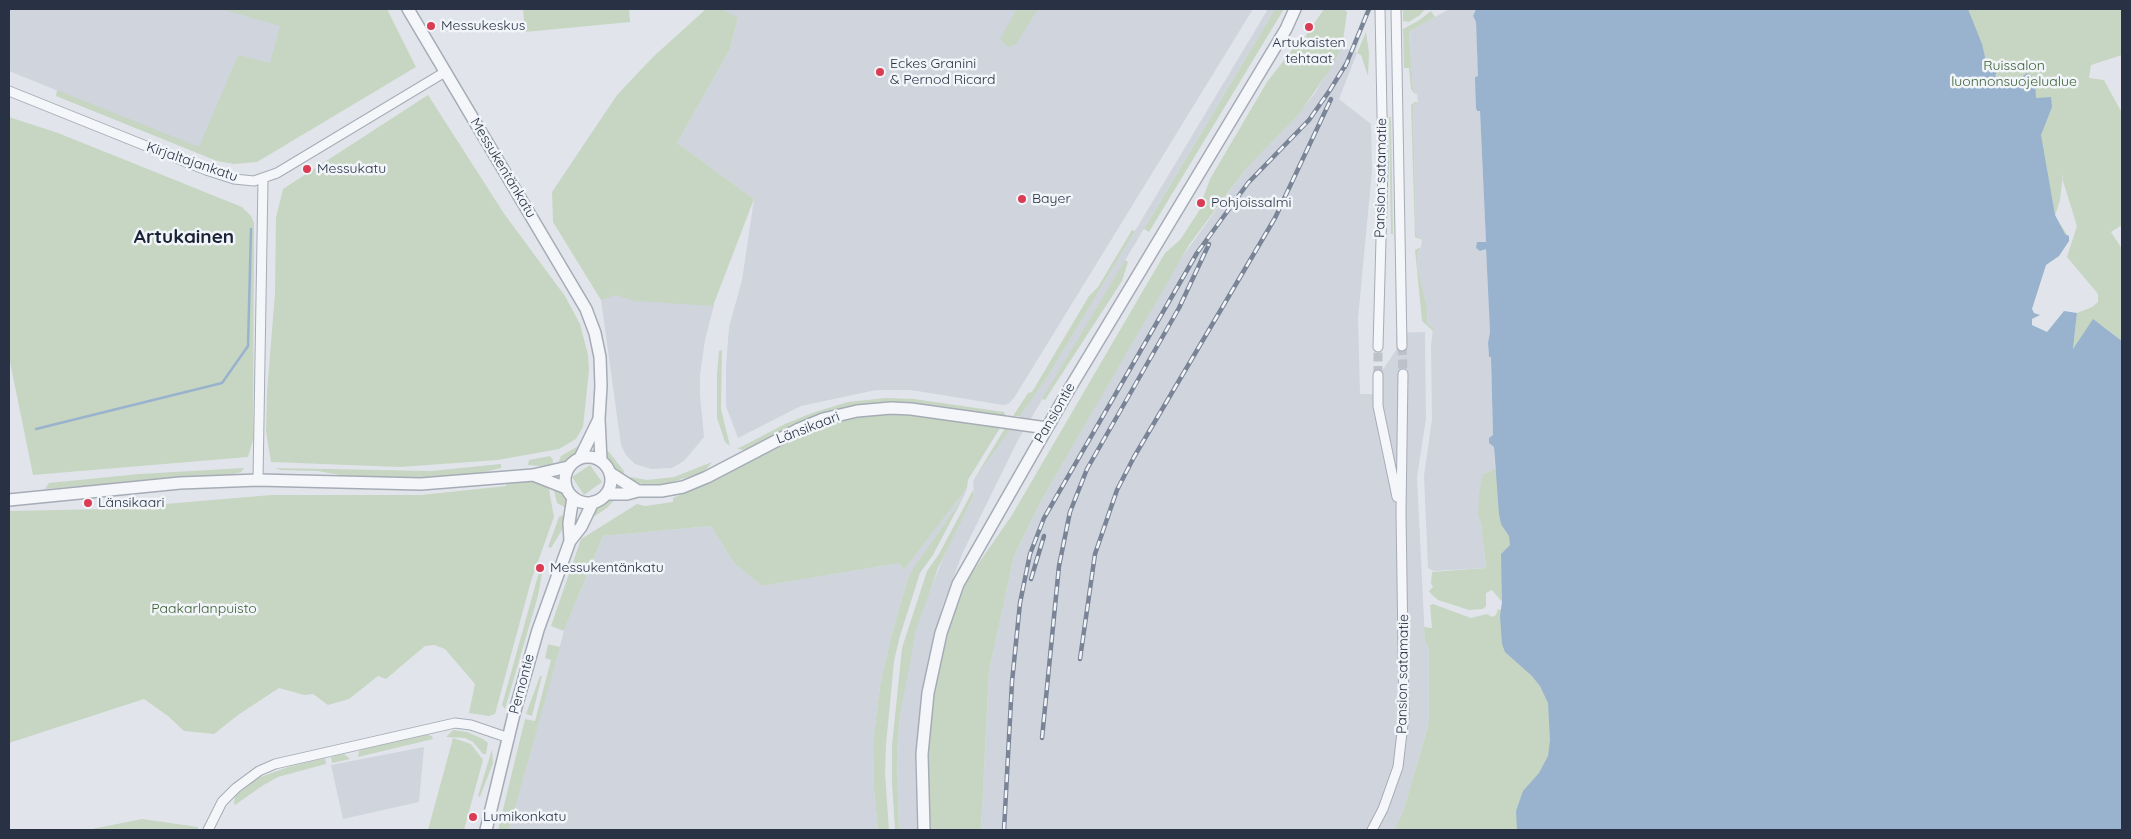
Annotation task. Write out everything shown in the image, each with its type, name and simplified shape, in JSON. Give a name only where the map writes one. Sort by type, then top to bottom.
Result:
[{"type":"street","name":"Messukentänkatu","points":[[408,9],[586,309],[595,333],[600,357],[599,419],[601,460]]},
{"type":"street","name":"Pansiontie","points":[[924,830],[921,783],[924,723],[934,662],[949,607],[966,566],[1046,428],[1286,29],[1295,9]]},
{"type":"street","name":"Pansiontie","points":[[1286,29],[1304,9]]},
{"type":"street","name":"Pansion satamatie","points":[[1378,347],[1382,166],[1380,9]]},
{"type":"street","name":"Pansion satamatie","points":[[1396,9],[1402,346]]},
{"type":"street","name":"Kirjaltajankatu","points":[[9,91],[206,170],[234,179],[262,179],[286,168],[445,72]]},
{"type":"street","points":[[258,480],[262,179]]},
{"type":"street","name":"Pansion satamatie","points":[[1372,830],[1383,809],[1396,774],[1404,715],[1401,512],[1402,374]]},
{"type":"street","name":"Pansion satamatie","points":[[1378,375],[1378,406],[1401,512]]},
{"type":"street","name":"Länsikaari","points":[[606,494],[661,491],[694,483],[798,429],[823,419],[857,411],[892,408],[911,409],[1046,428]]},
{"type":"street","name":"Messukentänkatu","points":[[580,458],[599,419]]},
{"type":"street","points":[[9,500],[180,483],[258,480],[421,484],[532,475],[568,467],[580,458],[591,457],[601,460],[610,474],[638,491]]},
{"type":"street","points":[[568,467],[565,479],[569,493]]},
{"type":"street","points":[[532,475],[569,493],[580,502],[593,502],[606,494],[610,486],[610,474]]},
{"type":"street","name":"Pernontie","points":[[569,493],[570,541]]},
{"type":"street","name":"Pernontie","points":[[486,830],[538,630],[570,541],[581,527],[593,502]]},
{"type":"street","points":[[208,830],[222,802],[236,788],[259,771],[275,764],[456,723],[471,725],[509,738]]},
{"type":"shaded area","points":[[9,9],[383,9],[199,148],[9,71]]},
{"type":"shaded area","points":[[722,9],[1253,9],[1014,398],[1008,404],[1003,405],[911,390],[876,390],[801,406],[738,438],[726,406],[726,367],[729,327],[742,280],[754,199],[677,143],[730,49],[738,19]]},
{"type":"shaded area","points":[[1268,9],[1275,9],[1018,440],[963,552],[942,607],[922,694],[915,763],[917,830],[899,830],[897,755],[900,715],[908,668],[916,631],[927,598],[949,544],[974,495],[973,481],[1048,376]]},
{"type":"shaded area","points":[[1366,9],[1371,9],[1355,52],[1357,53],[1339,99],[1371,124],[1372,171],[1358,318],[1360,394],[1383,394],[1382,371],[1396,350],[1396,333],[1425,332],[1426,419],[1417,477],[1425,641],[1429,649],[1429,723],[1403,812],[1394,830],[981,830],[989,671],[1014,556],[1042,499],[1177,264],[1245,170],[1298,115],[1315,93],[1342,47],[1350,50]]},
{"type":"shaded area","points":[[1449,9],[1476,9],[1473,16],[1476,22],[1486,242],[1482,242],[1482,249],[1486,249],[1490,332],[1488,343],[1489,357],[1491,357],[1493,436],[1489,439],[1489,443],[1494,447],[1495,469],[1483,474],[1478,516],[1481,523],[1486,568],[1434,571],[1428,568],[1424,476],[1432,419],[1431,347],[1433,328],[1427,323],[1427,307],[1417,266],[1417,254],[1421,248],[1422,240],[1416,234],[1413,106],[1418,102],[1417,94],[1413,89],[1409,32]]},
{"type":"shaded area","points":[[669,278],[714,305],[705,340],[700,375],[704,437],[684,461],[672,468],[651,469],[635,464],[626,455],[621,445],[601,300],[638,280]]},
{"type":"shaded area","points":[[967,488],[964,496],[913,568],[908,578],[891,637],[880,686],[873,743],[874,789],[878,830],[509,830],[564,631],[603,536],[711,526],[734,563],[762,586],[899,563],[904,570]]},
{"type":"shaded area","points":[[424,747],[419,802],[343,819],[331,765]]},
{"type":"green space","points":[[221,9],[387,9],[416,67],[257,162],[234,164],[217,161],[56,96],[57,90],[199,147],[238,55],[270,63],[280,26]]},
{"type":"green space","points":[[523,9],[629,9],[630,22],[525,32]]},
{"type":"green space","points":[[706,9],[722,9],[738,18],[730,49],[677,143],[754,199],[713,306],[635,301],[616,295],[601,300],[553,222],[552,192],[617,95],[653,57]]},
{"type":"green space","points":[[1017,9],[1038,9],[1016,44],[1008,47],[1000,39]]},
{"type":"green space","points":[[1275,9],[1284,9],[1149,232],[1144,229]]},
{"type":"green space","points":[[1324,9],[1345,9],[1347,13],[1342,47],[1330,69],[1300,113],[1245,170],[1189,245],[1042,499],[1014,556],[989,671],[981,830],[931,830],[927,791],[930,723],[937,675],[950,626],[967,580],[1012,515],[1165,253],[1180,240],[1206,200],[1203,198],[1210,179],[1267,82],[1295,46],[1298,47]]},
{"type":"green space","points":[[1403,9],[1425,9],[1420,15],[1409,22],[1403,21]]},
{"type":"green space","name":"Ruissalon luonnonsuojelualue","points":[[1925,9],[2122,9],[2122,55],[2091,65],[2089,78],[2104,80],[2122,113],[2122,225],[2111,232],[2122,249],[2122,341],[2101,325],[2073,350],[2077,313],[2092,307],[2098,302],[2098,294],[2067,257],[2077,226],[2063,181],[2063,174],[2060,200],[2055,216],[2066,233],[2068,241]]},
{"type":"green space","points":[[1431,11],[1435,17],[1409,32],[1413,89],[1417,94],[1411,89],[1409,68],[1404,68],[1403,29]]},
{"type":"green space","points":[[1366,32],[1369,53],[1368,76],[1361,55],[1357,53]]},
{"type":"green space","points":[[428,95],[505,215],[565,296],[580,324],[588,355],[589,370],[583,427],[576,439],[559,449],[498,460],[400,467],[271,462],[266,432],[267,392],[275,293],[276,217],[283,189]]},
{"type":"green space","points":[[1418,102],[1413,106],[1416,234],[1422,240],[1415,237],[1411,105]]},
{"type":"green space","points":[[9,117],[58,133],[242,207],[251,216],[254,223],[253,440],[248,457],[33,475],[9,357]]},
{"type":"green space","points":[[1389,117],[1391,117],[1393,234],[1391,234]]},
{"type":"green space","points":[[1132,230],[1135,231],[1048,376],[1020,416],[1013,416],[1028,393],[1032,392],[1089,296],[1098,287]]},
{"type":"green space","points":[[1421,247],[1417,254],[1417,266],[1427,307],[1427,323],[1433,328],[1433,331],[1422,321],[1415,250]]},
{"type":"green space","points":[[1125,260],[1128,262],[1122,281],[1045,400],[1042,399]]},
{"type":"green space","points":[[722,350],[721,409],[730,446],[725,442],[717,418],[717,374],[719,351]]},
{"type":"green space","points":[[886,398],[914,399],[1004,412],[1006,416],[909,403],[865,404],[815,416],[745,450],[737,449],[785,424],[812,413],[848,402]]},
{"type":"green space","points":[[902,414],[1000,428],[968,480],[967,488],[904,570],[899,563],[762,586],[734,563],[711,526],[603,536],[564,631],[551,626],[581,539],[637,504],[645,506],[673,502],[673,498],[711,481],[812,429],[854,417]]},
{"type":"green space","points":[[1005,428],[1010,430],[973,481],[993,448]]},
{"type":"green space","points":[[580,445],[584,445],[576,455],[557,466],[561,456]]},
{"type":"green space","points":[[604,449],[609,452],[624,471],[623,477],[608,463]]},
{"type":"green space","points":[[550,456],[553,460],[552,467],[528,465],[529,460]]},
{"type":"green space","points":[[712,462],[704,472],[666,484],[646,485],[628,480],[631,477],[647,480],[674,477]]},
{"type":"green space","points":[[501,464],[501,468],[472,475],[429,478],[357,478],[318,471],[281,470],[275,468],[431,471]]},
{"type":"green space","points":[[590,465],[602,482],[584,495],[572,477]]},
{"type":"green space","points":[[244,468],[241,472],[231,475],[45,489],[49,483],[139,474]]},
{"type":"green space","points":[[1495,469],[1499,471],[1519,510],[1502,602],[1492,590],[1486,593],[1486,606],[1483,609],[1469,610],[1438,600],[1431,594],[1429,591],[1433,587],[1431,583],[1432,572],[1486,568],[1481,523],[1478,516],[1479,495],[1483,474]]},
{"type":"green space","name":"Paakarlanpuisto","points":[[526,481],[548,484],[554,517],[531,581],[495,714],[489,716],[469,713],[475,684],[445,649],[434,645],[425,646],[386,679],[378,676],[349,699],[328,705],[313,694],[304,695],[279,688],[238,715],[214,734],[184,731],[168,716],[144,699],[9,743],[9,511],[106,509],[271,495],[421,495],[506,486],[507,482]]},
{"type":"green space","points":[[553,486],[566,497],[568,509],[557,503]]},
{"type":"green space","points":[[973,490],[974,495],[938,568],[916,631],[900,715],[897,755],[899,830],[895,830],[892,745],[902,648],[927,571],[939,554]]},
{"type":"green space","points":[[964,496],[933,555],[920,573],[900,636],[894,661],[886,745],[885,773],[889,830],[878,830],[874,789],[873,743],[880,686],[891,637],[908,578],[913,568]]},
{"type":"green space","points":[[617,497],[607,508],[595,516],[589,517],[597,506],[610,498]]},
{"type":"green space","points":[[565,514],[562,530],[551,548],[548,547],[559,517]]},
{"type":"green space","points":[[539,572],[542,574],[538,596],[505,709],[502,705]]},
{"type":"green space","points":[[1433,604],[1471,618],[1487,614],[1492,617],[1496,615],[1498,609],[1501,610],[1570,714],[1533,830],[1394,830],[1403,812],[1429,723],[1429,649],[1425,641],[1424,627],[1432,628],[1430,605]]},
{"type":"green space","points":[[548,644],[560,647],[509,830],[498,830],[525,719],[535,721],[551,660],[545,658]]},
{"type":"green space","points":[[540,676],[542,676],[532,716],[526,714]]},
{"type":"green space","points":[[453,730],[467,732],[483,739],[488,743],[486,754],[483,754],[473,742],[465,738],[446,737]]},
{"type":"green space","points":[[426,734],[432,736],[433,739],[358,757],[359,751],[363,749]]},
{"type":"green space","points":[[453,738],[471,744],[483,760],[464,830],[428,830]]},
{"type":"green space","points":[[492,749],[493,763],[480,797],[478,796]]},
{"type":"green space","points":[[344,754],[350,759],[332,763],[331,757]]},
{"type":"green space","points":[[325,758],[326,764],[278,777],[235,805],[235,796],[258,778],[288,767]]},
{"type":"green space","points":[[142,819],[198,827],[198,830],[87,830]]},
{"type":"water","points":[[1476,9],[1968,9],[1982,44],[1988,70],[1998,70],[1995,76],[2017,81],[2027,73],[2035,79],[2036,98],[2051,97],[2052,107],[2041,135],[2055,215],[2065,234],[2069,236],[2069,241],[2059,256],[2046,265],[2032,309],[2034,313],[2040,315],[2032,319],[2032,325],[2047,332],[2064,311],[2077,313],[2073,349],[2093,319],[2122,341],[2122,830],[1517,830],[1516,811],[1523,791],[1539,773],[1548,756],[1550,740],[1548,703],[1540,686],[1532,676],[1505,652],[1502,644],[1500,616],[1502,602],[1501,554],[1510,545],[1509,536],[1501,524],[1494,447],[1489,443],[1489,438],[1493,435],[1491,357],[1489,357],[1488,343],[1490,332],[1486,249],[1480,251],[1476,248],[1477,242],[1486,242],[1480,111],[1477,111],[1476,108],[1475,77],[1478,76],[1476,22],[1473,16]]},
{"type":"waterway","points":[[36,429],[222,383],[248,346],[251,229]]},
{"type":"tunnel","points":[[1402,346],[1403,374]]},
{"type":"tunnel","points":[[1378,347],[1378,375]]},
{"type":"railway","points":[[1345,67],[1369,9]]},
{"type":"railway","points":[[1004,830],[1012,682],[1020,603],[1030,554],[1044,518],[1197,253],[1248,183],[1309,120],[1348,61]]},
{"type":"railway","points":[[1080,659],[1095,554],[1117,490],[1134,457],[1275,218],[1331,99]]},
{"type":"railway","points":[[1042,738],[1059,566],[1070,512],[1087,469],[1179,308],[1209,244]]},
{"type":"railway","points":[[1031,579],[1044,536]]},
{"type":"place","name":"Messukeskus","points":[[431,26]]},
{"type":"place","name":"Artukaisten tehtaat","points":[[1309,27]]},
{"type":"place","name":"Eckes Granini & Pernod Ricard","points":[[880,72]]},
{"type":"place","name":"Messukatu","points":[[307,169]]},
{"type":"place","name":"Bayer","points":[[1022,199]]},
{"type":"place","name":"Pohjoissalmi","points":[[1201,203]]},
{"type":"place","name":"Länsikaari","points":[[88,503]]},
{"type":"place","name":"Messukentänkatu","points":[[540,568]]},
{"type":"place","name":"Lumikonkatu","points":[[473,817]]},
{"type":"district","name":"Artukainen","points":[[184,237]]}]
